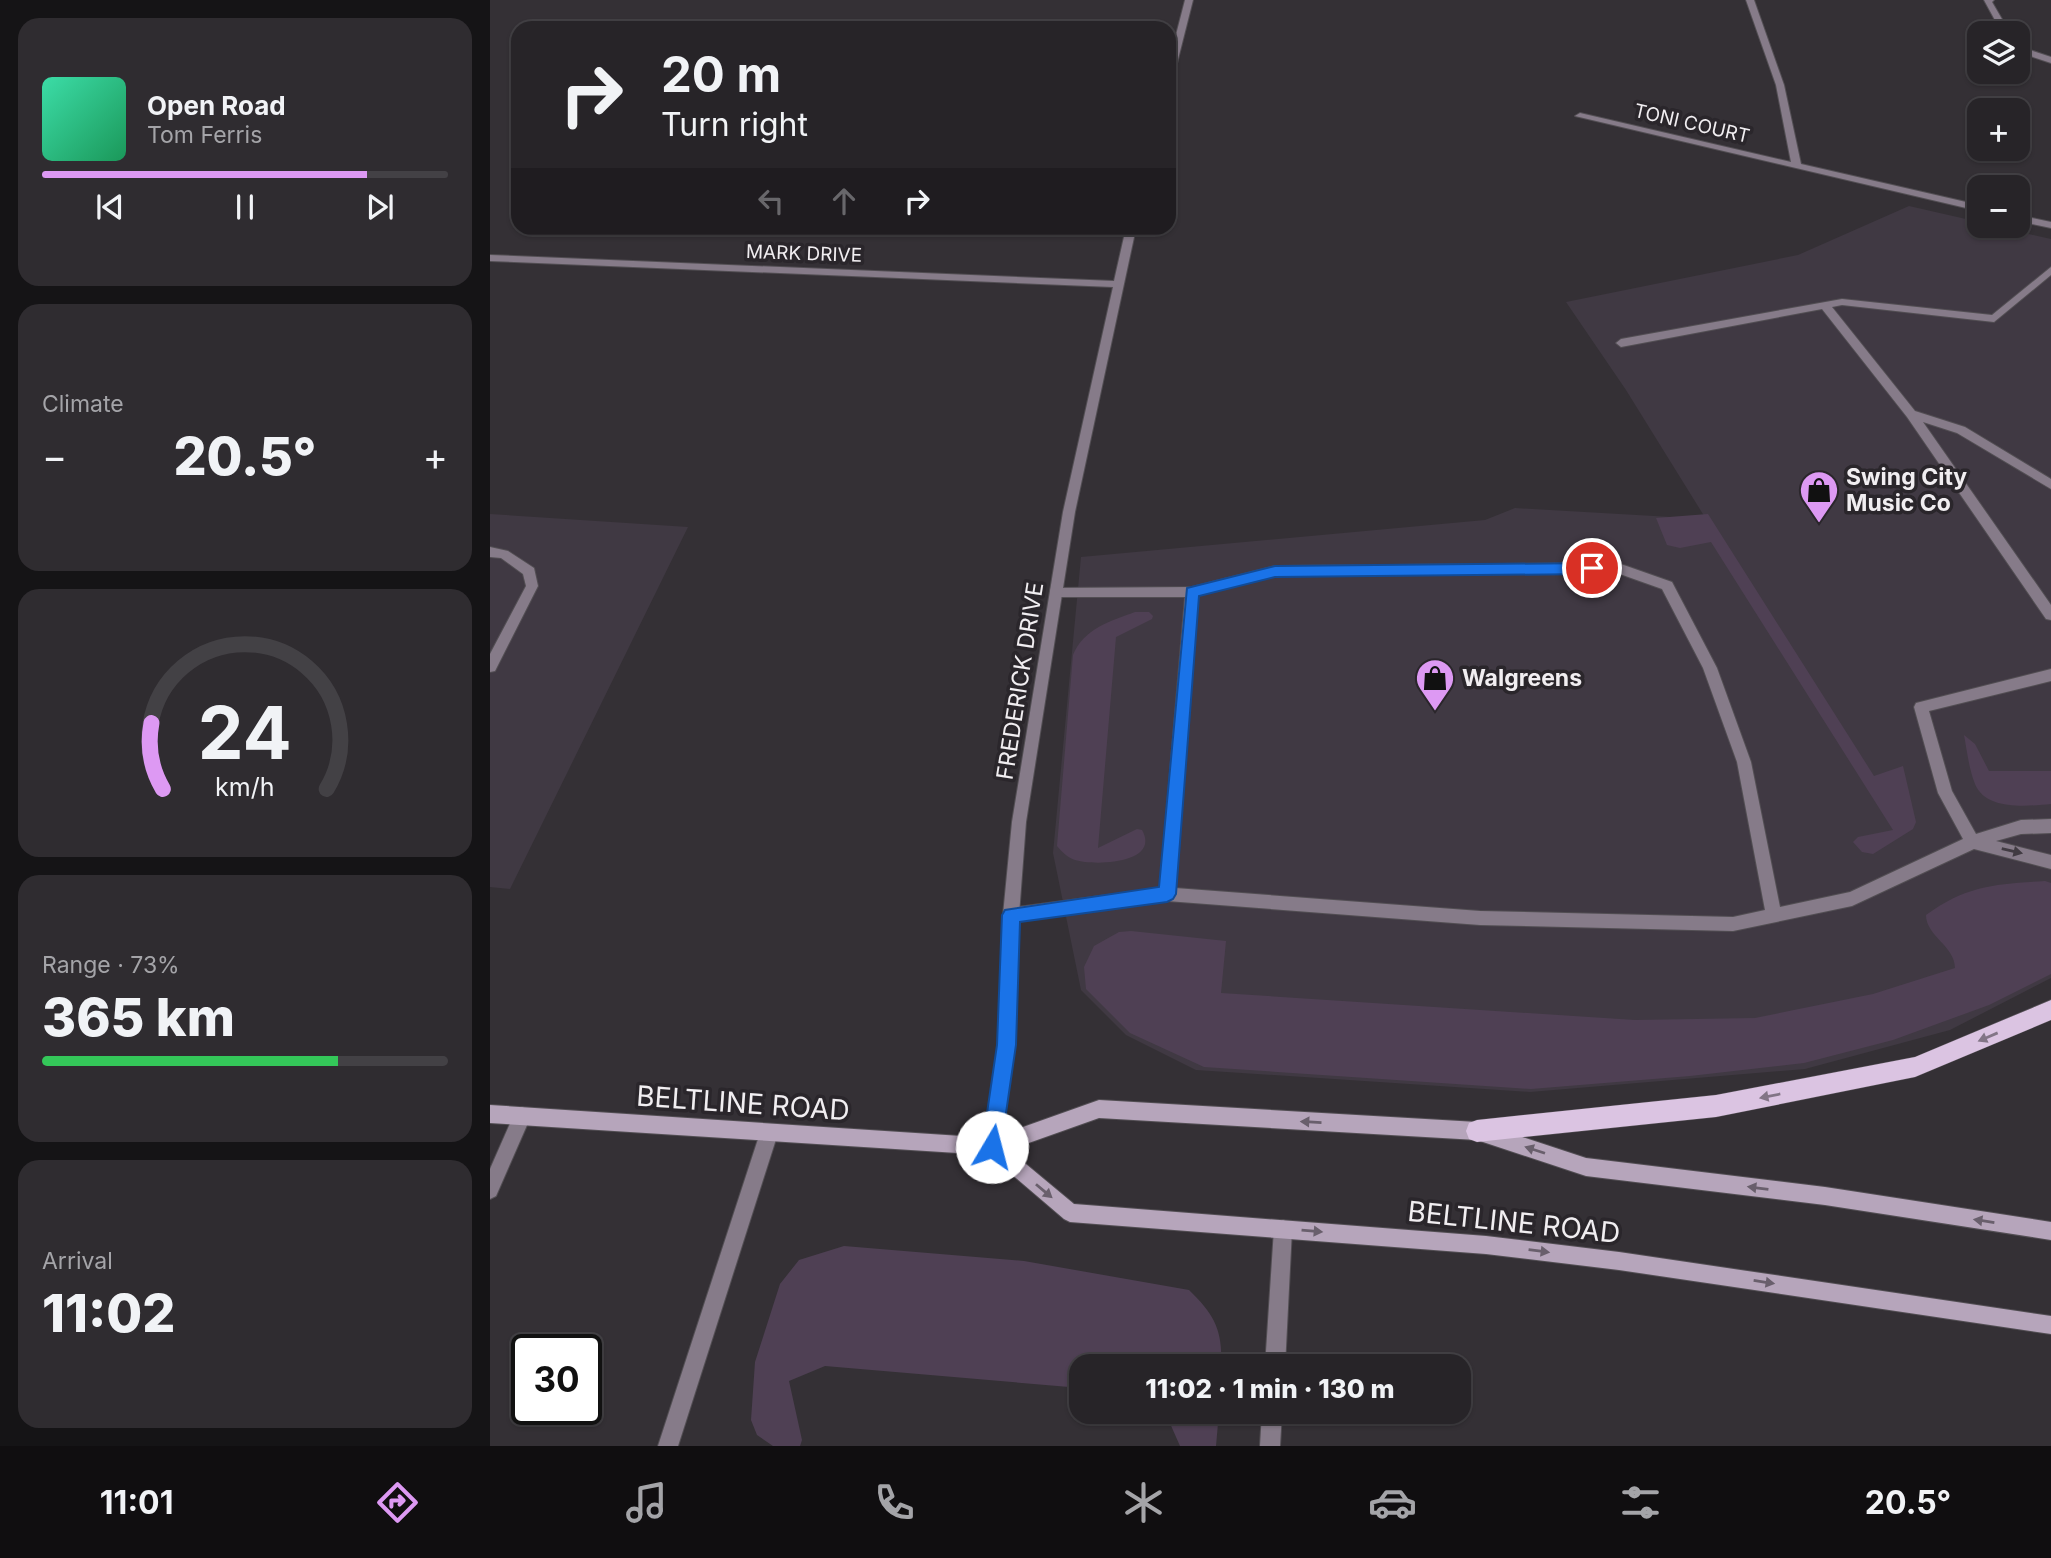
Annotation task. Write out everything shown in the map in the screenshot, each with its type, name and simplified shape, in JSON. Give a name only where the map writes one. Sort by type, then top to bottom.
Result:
[{"type":"main road","points":[[1477,1131],[1716,1106],[1915,1067],[2051,1010]]},
{"type":"main road","name":"BELTLINE ROAD","points":[[490,1114],[992,1147],[1099,1109],[1477,1131],[1586,1167],[1825,1196],[2051,1231]]},
{"type":"main road","name":"BELTLINE ROAD","points":[[992,1147],[1070,1213],[1486,1245],[1619,1261],[2051,1325]]},
{"type":"street","points":[[1176,51],[1189,0]]},
{"type":"street","points":[[1750,0],[1780,85],[1796,165]]},
{"type":"street","points":[[1988,0],[1999,21]]},
{"type":"street","points":[[2030,54],[2051,60]]},
{"type":"street","name":"TONI COURT","points":[[1580,116],[1967,205]]},
{"type":"street","points":[[2030,221],[2051,225]]},
{"type":"street","name":"FREDERICK DRIVE","points":[[992,1147],[1006,1045],[1011,915],[1019,822],[1069,512],[1129,235]]},
{"type":"street","name":"MARK DRIVE","points":[[490,258],[1117,284]]},
{"type":"street","points":[[1621,343],[1842,302],[1994,319],[2051,270]]},
{"type":"street","points":[[1825,306],[1911,414],[2051,615]]},
{"type":"street","points":[[1911,414],[1961,430],[2051,485]]},
{"type":"street","points":[[490,552],[504,554],[529,571],[532,586],[490,667]]},
{"type":"street","points":[[1056,592],[1192,592],[1275,571],[1618,568],[1667,586],[1710,668],[1744,762],[1774,915]]},
{"type":"street","points":[[1167,894],[1192,592]]},
{"type":"street","points":[[2051,675],[1921,707],[1945,793],[1973,842],[2051,862]]},
{"type":"street","points":[[1011,915],[1167,894],[1480,918],[1732,924],[1853,899],[1973,842],[2021,827],[2051,826]]},
{"type":"street","points":[[490,1191],[522,1116]]},
{"type":"street","points":[[668,1446],[769,1133]]},
{"type":"street","points":[[1276,1354],[1283,1229]]},
{"type":"street","points":[[1270,1446],[1271,1424]]},
{"type":"shaded area","points":[[1909,206],[1967,219],[1967,238],[2030,238],[2030,234],[2051,239],[2051,978],[1950,1030],[1805,1069],[1530,1092],[1196,1070],[1126,1035],[1081,990],[1053,853],[1081,557],[1485,520],[1515,508],[1706,519],[1626,390],[1566,302],[1798,255]]},
{"type":"shaded area","points":[[490,514],[688,527],[510,889],[490,887]]},
{"type":"shaded area","points":[[1708,514],[1874,776],[1903,766],[1916,822],[1913,829],[1873,854],[1862,852],[1853,842],[1858,837],[1893,830],[1711,542],[1680,548],[1667,545],[1656,518]]},
{"type":"shaded area","points":[[1135,612],[1149,612],[1153,616],[1152,619],[1116,637],[1098,848],[1137,829],[1142,830],[1145,841],[1142,850],[1123,860],[1096,863],[1075,860],[1057,846],[1073,655],[1091,632]]},
{"type":"shaded area","points":[[1964,735],[1975,744],[1989,771],[2051,771],[2051,804],[2008,805],[1988,799],[1980,793],[1971,772]]},
{"type":"shaded area","points":[[2045,881],[2051,883],[2051,974],[1989,1005],[1893,1040],[1804,1063],[1690,1076],[1531,1089],[1204,1067],[1130,1033],[1086,989],[1084,967],[1094,946],[1119,932],[1131,931],[1226,941],[1221,993],[1635,1020],[1755,1018],[1873,994],[1955,968],[1954,960],[1931,929],[1926,915],[1955,897],[1982,888]]},
{"type":"shaded area","points":[[844,1246],[1024,1261],[1189,1290],[1216,1324],[1221,1354],[1069,1354],[1069,1387],[825,1366],[789,1381],[802,1440],[800,1446],[773,1446],[757,1435],[751,1420],[755,1362],[780,1284],[799,1260]]},
{"type":"shaded area","points":[[1170,1424],[1218,1424],[1216,1446],[1180,1446]]},
{"type":"place","name":"Swing City Music Co","points":[[1819,524]]},
{"type":"place","name":"Walgreens","points":[[1435,712]]},
{"type":"route","points":[[992,1147],[1006,1045],[1011,915],[1167,894],[1192,592],[1275,571],[1592,568]]}]
